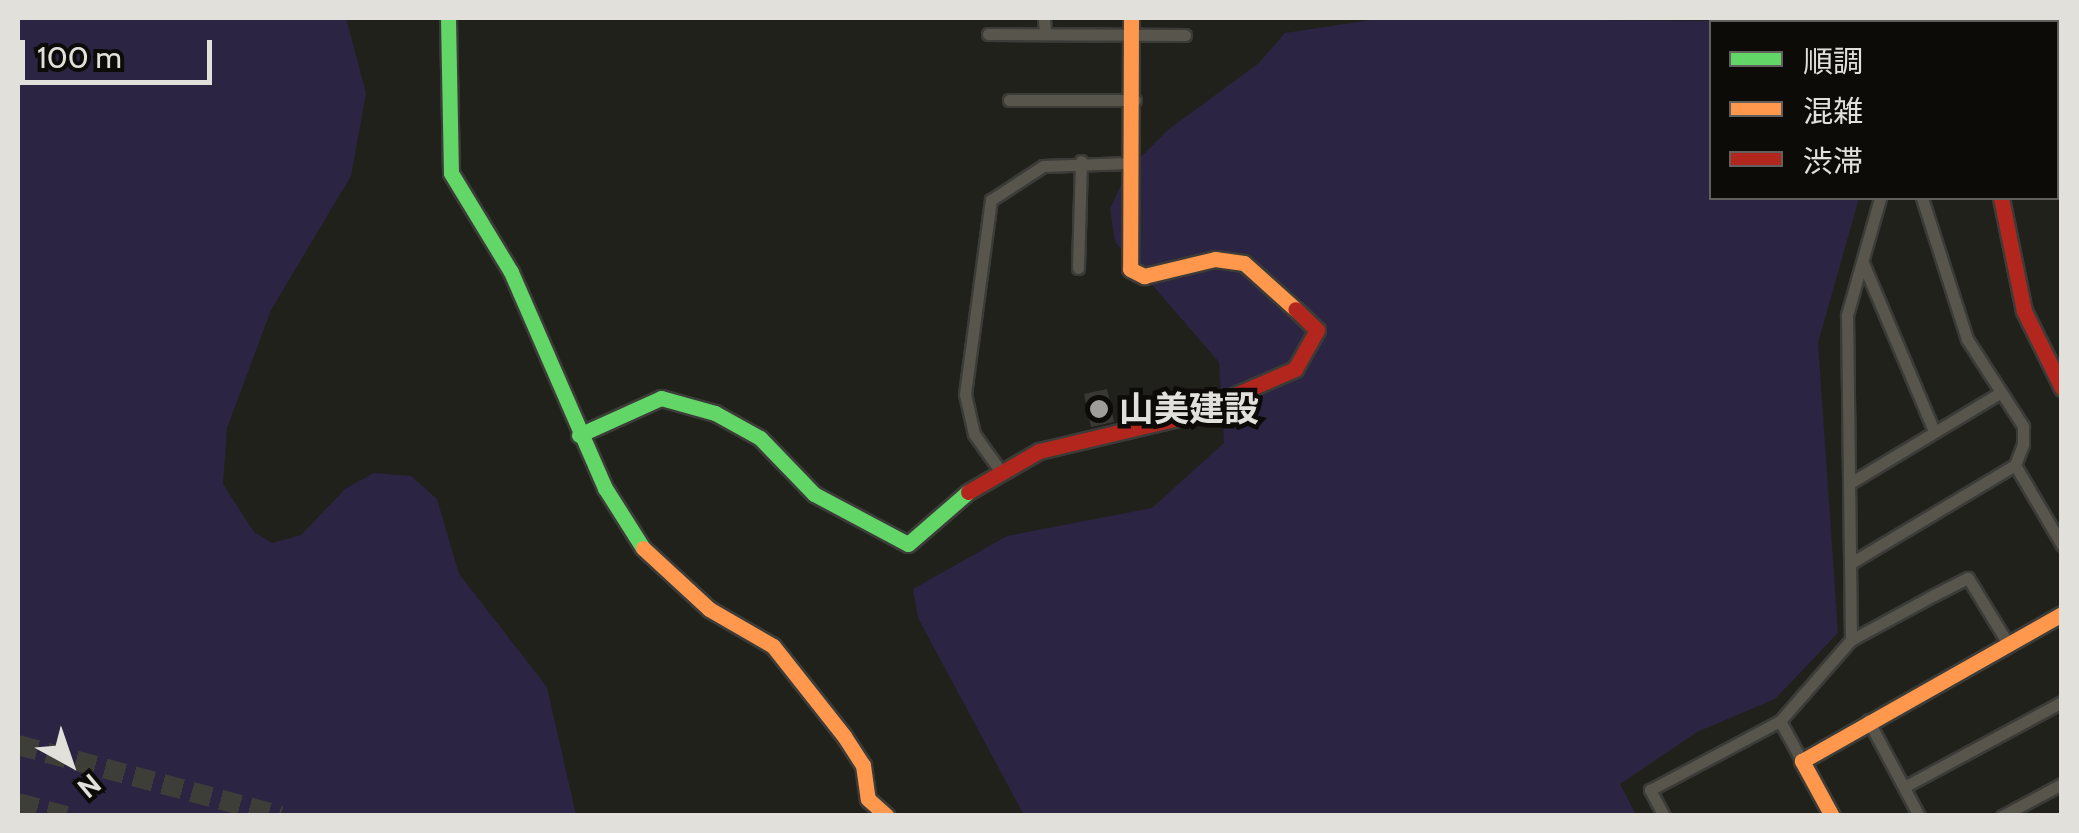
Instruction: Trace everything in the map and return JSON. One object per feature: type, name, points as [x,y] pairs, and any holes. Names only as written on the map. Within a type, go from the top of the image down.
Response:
[{"type":"street","points":[[448,18],[452,173],[511,272],[579,435],[645,552],[710,608],[773,646],[844,736],[862,765],[868,799],[887,816]]},
{"type":"street","points":[[1044,18],[1045,34]]},
{"type":"street","points":[[579,435],[661,398],[715,413],[760,438],[814,494],[908,544],[999,469],[1039,450],[1227,401],[1295,369],[1315,343],[1303,310],[1244,263],[1215,259],[1144,276],[1130,269],[1128,163],[1135,100],[1132,25]]},
{"type":"street","points":[[988,34],[1045,34],[1132,25],[1185,35]]},
{"type":"street","points":[[1009,100],[1135,100]]},
{"type":"street","points":[[999,469],[974,434],[965,394],[990,200],[1021,174],[1081,161],[1128,163]]},
{"type":"street","points":[[1078,268],[1081,161]]},
{"type":"street","points":[[1852,640],[1846,315],[1879,200]]},
{"type":"street","points":[[1923,200],[1967,339],[1998,394],[2024,426],[2015,465],[2062,546]]},
{"type":"street","points":[[2001,200],[2024,311],[2062,388]]},
{"type":"street","points":[[1862,262],[1934,431]]},
{"type":"street","points":[[1850,483],[1998,394]]},
{"type":"street","points":[[1850,563],[2015,465]]},
{"type":"street","points":[[1664,816],[1650,790],[1780,721],[1852,640],[1968,578],[2008,642]]},
{"type":"street","points":[[1802,761],[1868,720],[2062,614]]},
{"type":"street","points":[[1904,787],[2062,702]]},
{"type":"street","points":[[1868,720],[1918,816]]},
{"type":"street","points":[[1780,721],[1832,816]]},
{"type":"street","points":[[2002,816],[2062,784]]},
{"type":"shaded area","points":[[18,18],[346,18],[366,93],[351,176],[271,310],[227,428],[223,484],[254,532],[272,543],[301,535],[345,489],[374,473],[411,476],[437,499],[459,574],[547,687],[576,815],[18,815]]},
{"type":"shaded area","points":[[1384,18],[1709,21],[1709,200],[1858,200],[1818,343],[1838,633],[1775,699],[1697,732],[1620,784],[1636,815],[1024,815],[918,618],[913,589],[1007,536],[1152,508],[1224,443],[1219,362],[1115,242],[1110,209],[1128,170],[1169,129],[1259,63],[1285,33]]},
{"type":"building","name":"山美建設","points":[[1107,389],[1114,422],[1091,427],[1084,394]]},
{"type":"tunnel","points":[[18,745],[281,816]]},
{"type":"tunnel","points":[[18,803],[66,816]]},
{"type":"traffic: fast","points":[[448,18],[451,173],[511,272],[605,488],[643,548]]},
{"type":"traffic: fast","points":[[579,435],[661,398],[715,413],[760,438],[814,494],[908,544],[968,492]]},
{"type":"traffic: slow","points":[[1131,18],[1130,269],[1144,276],[1215,259],[1244,263],[1295,309]]},
{"type":"traffic: slow","points":[[643,548],[709,609],[773,646],[844,736],[863,765],[868,799],[887,816]]},
{"type":"traffic: slow","points":[[1832,816],[1802,761],[2062,614]]},
{"type":"traffic: jam","points":[[2001,200],[2024,311],[2062,388]]},
{"type":"traffic: jam","points":[[968,492],[1039,451],[1187,416],[1295,369],[1317,330],[1295,309]]},
{"type":"place","name":"山美建設","points":[[1099,409]]}]
